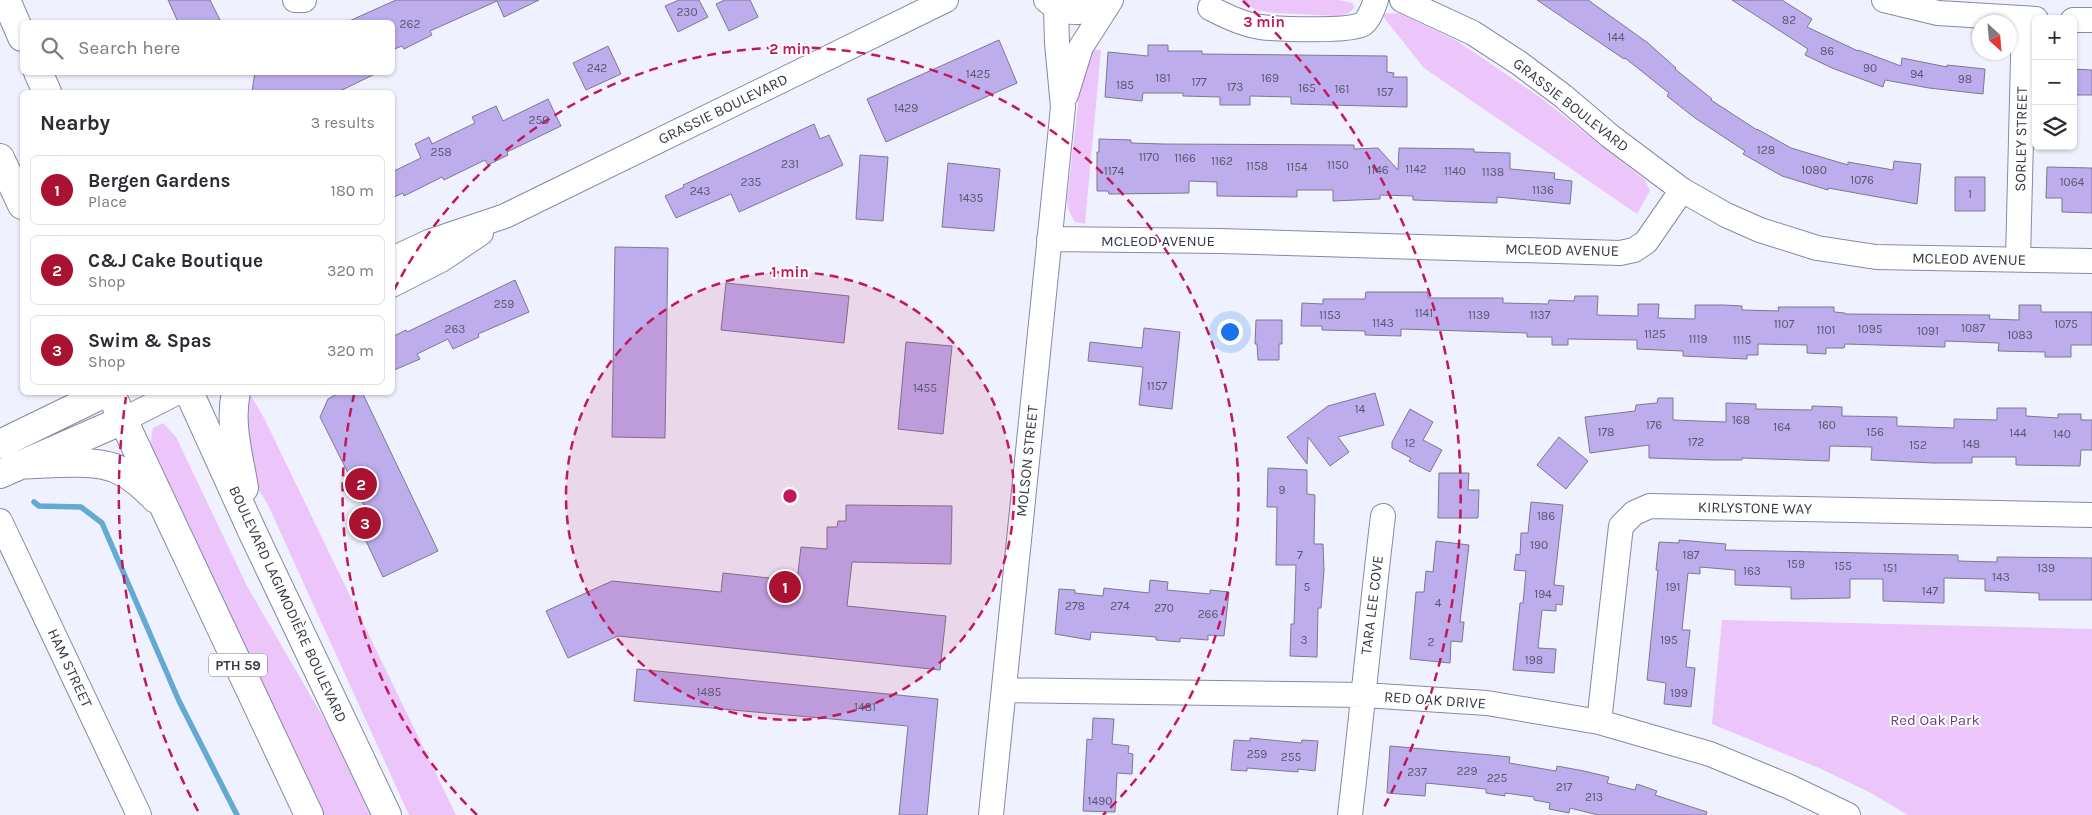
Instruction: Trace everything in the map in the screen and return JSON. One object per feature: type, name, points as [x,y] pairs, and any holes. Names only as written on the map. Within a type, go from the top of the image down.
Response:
[{"type":"main road","points":[[6,0],[20,32]]},
{"type":"main road","points":[[39,75],[46,90]]},
{"type":"main road","points":[[0,158],[20,201]]},
{"type":"main road","points":[[27,430],[54,395]]},
{"type":"main road","points":[[0,444],[103,395]]},
{"type":"main road","name":"PTH 59","points":[[110,395],[309,815]]},
{"type":"main road","name":"BOULEVARD LAGIMODIÈRE BOULEVARD","points":[[190,395],[252,531],[387,815]]},
{"type":"main road","points":[[236,395],[234,416],[236,447],[252,531]]},
{"type":"main road","points":[[9,470],[123,420]]},
{"type":"main road","points":[[9,470],[96,464],[118,469],[138,482],[157,500],[167,515]]},
{"type":"street","points":[[296,0],[304,0]]},
{"type":"street","points":[[1048,2],[1073,12],[1087,12],[1100,7],[1110,0]]},
{"type":"street","name":"MOLSON STREET","points":[[990,815],[1063,107],[1081,47],[1110,0]]},
{"type":"street","points":[[1210,8],[1235,20],[1261,27],[1347,29],[1363,24],[1371,13],[1376,0]]},
{"type":"street","name":"GRASSIE BOULEVARD","points":[[1402,0],[1473,33],[1519,63],[1563,96],[1610,136],[1682,190]]},
{"type":"street","points":[[1884,0],[1938,13],[2030,19]]},
{"type":"street","name":"GRASSIE BOULEVARD","points":[[395,258],[431,241],[505,216],[948,1]]},
{"type":"street","name":"MOLSON STREET","points":[[1048,2],[1057,43],[1063,107]]},
{"type":"street","name":"SORLEY STREET","points":[[2018,259],[2030,19]]},
{"type":"street","points":[[2077,20],[2092,20]]},
{"type":"street","name":"MCLEOD AVENUE","points":[[1049,239],[1146,242],[1221,241],[1620,253],[1634,250],[1646,242],[1682,190],[1743,223],[1817,248],[1876,257],[2092,261]]},
{"type":"street","name":"GRASSIE BOULEVARD","points":[[395,283],[441,260],[505,216]]},
{"type":"street","points":[[123,420],[172,395]]},
{"type":"street","name":"KIRLYSTONE WAY","points":[[1600,722],[1621,526],[1634,513],[1650,506],[2092,515]]},
{"type":"street","name":"TARA LEE COVE","points":[[1350,815],[1383,516]]},
{"type":"street","name":"HAM STREET","points":[[0,521],[139,815]]},
{"type":"street","name":"RED OAK DRIVE","points":[[1004,690],[1364,695],[1488,703],[1600,722],[1710,754],[1790,787],[1848,815]]},
{"type":"green space","points":[[1241,0],[1339,0],[1353,3],[1354,8],[1349,13],[1337,16],[1275,13],[1256,10]]},
{"type":"green space","points":[[1399,13],[1457,41],[1541,98],[1645,180],[1650,191],[1637,214],[1424,68],[1381,14]]},
{"type":"green space","points":[[1084,50],[1101,50],[1085,224],[1075,222],[1069,211],[1067,201]]},
{"type":"green space","points":[[243,396],[251,396],[264,418],[456,815],[409,815],[268,505],[252,479]]},
{"type":"green space","points":[[163,423],[176,437],[248,588],[338,743],[373,815],[321,815],[150,446],[153,428]]},
{"type":"green space","name":"Red Oak Park","points":[[1722,620],[2092,629],[2092,815],[1908,815],[1869,792],[1819,768],[1712,724]]},
{"type":"building","points":[[168,0],[210,0],[220,20],[177,20]]},
{"type":"building","points":[[396,0],[539,0],[504,17],[497,1],[430,31],[432,35],[404,49],[402,46],[395,49],[395,20],[351,20]]},
{"type":"building","points":[[679,0],[699,0],[708,17],[678,32],[665,6]]},
{"type":"building","points":[[725,0],[750,0],[758,17],[729,31],[716,4]]},
{"type":"building","points":[[1537,0],[1588,0],[1648,43],[1711,100],[1757,130],[1791,148],[1848,165],[1848,162],[1893,170],[1894,161],[1921,164],[1917,204],[1828,188],[1828,190],[1782,176],[1743,154],[1745,151],[1695,118],[1667,96],[1669,93],[1625,58]]},
{"type":"building","points":[[1732,0],[1782,0],[1812,19],[1807,27],[1858,51],[1901,66],[1902,58],[1947,67],[1947,65],[1985,69],[1983,94],[1929,88],[1885,80],[1883,87],[1832,68],[1805,55],[1808,49]]},
{"type":"building","points":[[999,40],[1017,83],[886,142],[867,99]]},
{"type":"building","points":[[1148,45],[1168,45],[1168,51],[1202,51],[1202,54],[1387,56],[1387,72],[1394,73],[1393,77],[1407,77],[1407,107],[1291,104],[1291,97],[1250,96],[1250,105],[1220,105],[1220,97],[1183,96],[1183,93],[1143,93],[1142,101],[1105,97],[1108,52],[1148,56]]},
{"type":"building","points":[[608,46],[621,74],[586,90],[573,63]]},
{"type":"building","points":[[2077,69],[2092,70],[2092,95],[2077,95]]},
{"type":"building","points":[[255,75],[373,75],[342,90],[252,90]]},
{"type":"building","points":[[548,99],[561,126],[507,152],[508,155],[488,165],[485,160],[444,180],[442,177],[404,196],[403,193],[395,197],[395,171],[421,158],[415,144],[429,137],[432,144],[475,123],[472,117],[496,106],[503,121]]},
{"type":"building","points":[[814,124],[820,139],[829,135],[843,165],[739,212],[731,194],[676,218],[665,196],[684,187],[683,185]]},
{"type":"building","points":[[1099,139],[1131,140],[1131,143],[1164,144],[1354,145],[1354,149],[1378,148],[1398,170],[1399,148],[1474,149],[1474,152],[1510,153],[1510,169],[1555,173],[1554,179],[1572,181],[1570,204],[1497,197],[1497,203],[1413,200],[1413,196],[1380,195],[1380,199],[1333,201],[1333,190],[1297,190],[1297,197],[1217,196],[1217,182],[1189,181],[1189,193],[1109,194],[1108,191],[1097,191]]},
{"type":"building","points":[[860,155],[888,157],[883,221],[856,219]]},
{"type":"building","points":[[948,163],[1000,169],[994,231],[942,227]]},
{"type":"building","points":[[2047,167],[2092,168],[2092,213],[2062,212],[2062,198],[2046,198]]},
{"type":"building","points":[[1955,177],[1985,177],[1985,211],[1955,211]]},
{"type":"building","points":[[615,247],[668,248],[665,438],[612,437]]},
{"type":"building","points":[[515,280],[529,312],[478,334],[479,337],[453,349],[448,339],[417,354],[420,359],[395,370],[395,336],[406,330],[407,332]]},
{"type":"building","points":[[726,283],[849,296],[844,343],[721,330]]},
{"type":"building","points":[[1366,292],[1428,292],[1428,298],[1503,298],[1503,303],[1548,304],[1549,300],[1574,301],[1575,296],[1598,296],[1597,315],[1638,316],[1638,304],[1659,304],[1658,318],[1695,319],[1695,305],[1724,305],[1742,306],[1742,310],[1779,311],[1778,307],[1834,307],[1834,312],[1845,314],[1990,315],[1989,319],[2019,320],[2019,305],[2041,305],[2041,312],[2092,312],[2092,345],[2071,345],[2071,357],[2045,357],[2045,352],[1998,351],[1999,343],[1945,341],[1945,347],[1845,344],[1844,348],[1826,348],[1826,354],[1807,353],[1807,345],[1758,344],[1758,355],[1747,355],[1747,359],[1683,356],[1683,351],[1637,349],[1637,340],[1568,339],[1568,345],[1552,345],[1552,337],[1527,337],[1527,333],[1401,329],[1401,336],[1365,335],[1365,331],[1322,330],[1322,326],[1301,326],[1302,303],[1323,304],[1323,299],[1365,299]]},
{"type":"building","points":[[1256,320],[1282,320],[1282,344],[1279,344],[1279,360],[1258,360],[1257,344],[1255,344]]},
{"type":"building","points":[[1144,328],[1180,332],[1172,409],[1139,405],[1143,367],[1088,361],[1090,342],[1142,348]]},
{"type":"building","points":[[906,342],[952,346],[943,434],[898,429]]},
{"type":"building","points":[[1375,393],[1384,425],[1338,437],[1349,452],[1330,466],[1308,437],[1307,464],[1287,437],[1328,406]]},
{"type":"building","points":[[335,395],[363,395],[438,551],[383,577],[360,528],[367,511],[320,417],[328,399]]},
{"type":"building","points":[[1658,398],[1673,398],[1673,420],[1726,422],[1726,403],[1756,404],[1756,409],[1812,410],[1812,406],[1842,407],[1842,416],[1897,417],[1897,426],[1954,428],[1954,419],[1997,420],[1997,408],[2026,408],[2026,416],[2058,418],[2058,414],[2081,414],[2081,420],[2092,420],[2092,450],[2081,450],[2080,466],[2016,465],[2016,457],[1972,457],[1972,463],[1871,460],[1872,447],[1830,446],[1829,461],[1742,458],[1742,460],[1714,460],[1649,458],[1649,445],[1590,453],[1585,417],[1635,411],[1636,405],[1657,403]]},
{"type":"building","points":[[1410,409],[1433,422],[1423,440],[1442,450],[1430,472],[1409,461],[1411,458],[1392,448],[1392,442]]},
{"type":"building","points":[[1559,437],[1588,461],[1566,489],[1537,465]]},
{"type":"building","points":[[1268,468],[1307,470],[1307,494],[1315,495],[1314,544],[1323,544],[1324,570],[1321,608],[1318,608],[1317,657],[1290,656],[1291,624],[1294,624],[1296,565],[1276,565],[1277,507],[1267,507]]},
{"type":"building","points":[[1439,473],[1469,473],[1468,490],[1479,490],[1478,518],[1438,518]]},
{"type":"building","points":[[1531,502],[1563,505],[1554,585],[1564,586],[1562,605],[1556,604],[1556,611],[1542,610],[1538,648],[1556,649],[1554,673],[1513,670],[1520,603],[1523,603],[1526,571],[1514,570],[1516,554],[1520,555],[1521,533],[1528,533]]},
{"type":"building","points":[[846,505],[952,506],[951,564],[852,562],[847,606],[946,616],[940,670],[618,636],[568,658],[546,611],[612,581],[721,592],[723,573],[797,581],[801,547],[827,549],[827,527],[837,527],[838,521],[846,521]]},
{"type":"building","points":[[1679,540],[1726,544],[1725,550],[1958,555],[1958,561],[1997,562],[1997,557],[2092,558],[2092,600],[2039,600],[2039,593],[1985,591],[1985,579],[1944,578],[1944,603],[1883,601],[1883,579],[1850,579],[1850,598],[1791,599],[1791,587],[1735,585],[1735,570],[1700,567],[1700,574],[1688,573],[1682,630],[1690,630],[1686,667],[1695,668],[1691,707],[1664,704],[1666,683],[1647,680],[1658,570],[1656,570],[1659,542],[1679,543]]},
{"type":"building","points":[[1436,541],[1469,545],[1460,622],[1464,622],[1462,642],[1451,641],[1450,663],[1410,659],[1416,592],[1424,592],[1426,571],[1433,572]]},
{"type":"building","points":[[1150,580],[1168,582],[1167,590],[1210,594],[1210,590],[1229,592],[1224,636],[1208,635],[1208,640],[1180,638],[1180,642],[1156,640],[1156,637],[1091,632],[1090,640],[1055,634],[1059,589],[1075,590],[1075,593],[1103,596],[1104,588],[1149,593]]},
{"type":"building","points":[[637,669],[938,699],[927,815],[899,815],[908,726],[634,701]]},
{"type":"building","points":[[1093,718],[1114,719],[1112,744],[1129,746],[1128,753],[1133,754],[1132,774],[1117,773],[1115,812],[1083,811],[1087,739],[1092,740]]},
{"type":"building","points":[[1250,738],[1301,743],[1302,740],[1318,741],[1315,771],[1298,769],[1298,772],[1247,768],[1247,771],[1231,770],[1234,740],[1250,741]]},
{"type":"building","points":[[1390,746],[1510,757],[1509,763],[1556,771],[1557,766],[1584,771],[1609,777],[1607,783],[1635,790],[1637,784],[1657,791],[1655,795],[1707,812],[1706,815],[1598,815],[1570,808],[1569,813],[1549,809],[1550,803],[1534,800],[1534,797],[1505,793],[1505,796],[1486,793],[1486,789],[1426,783],[1425,796],[1387,793]]},
{"type":"waterway","points":[[34,502],[39,506],[81,507],[102,523],[179,701],[237,815]]},
{"type":"place","name":"C&J Cake Boutique","points":[[361,484]]},
{"type":"place","name":"Swim & Spas","points":[[365,523]]},
{"type":"place","name":"Bergen Gardens","points":[[785,587]]}]
